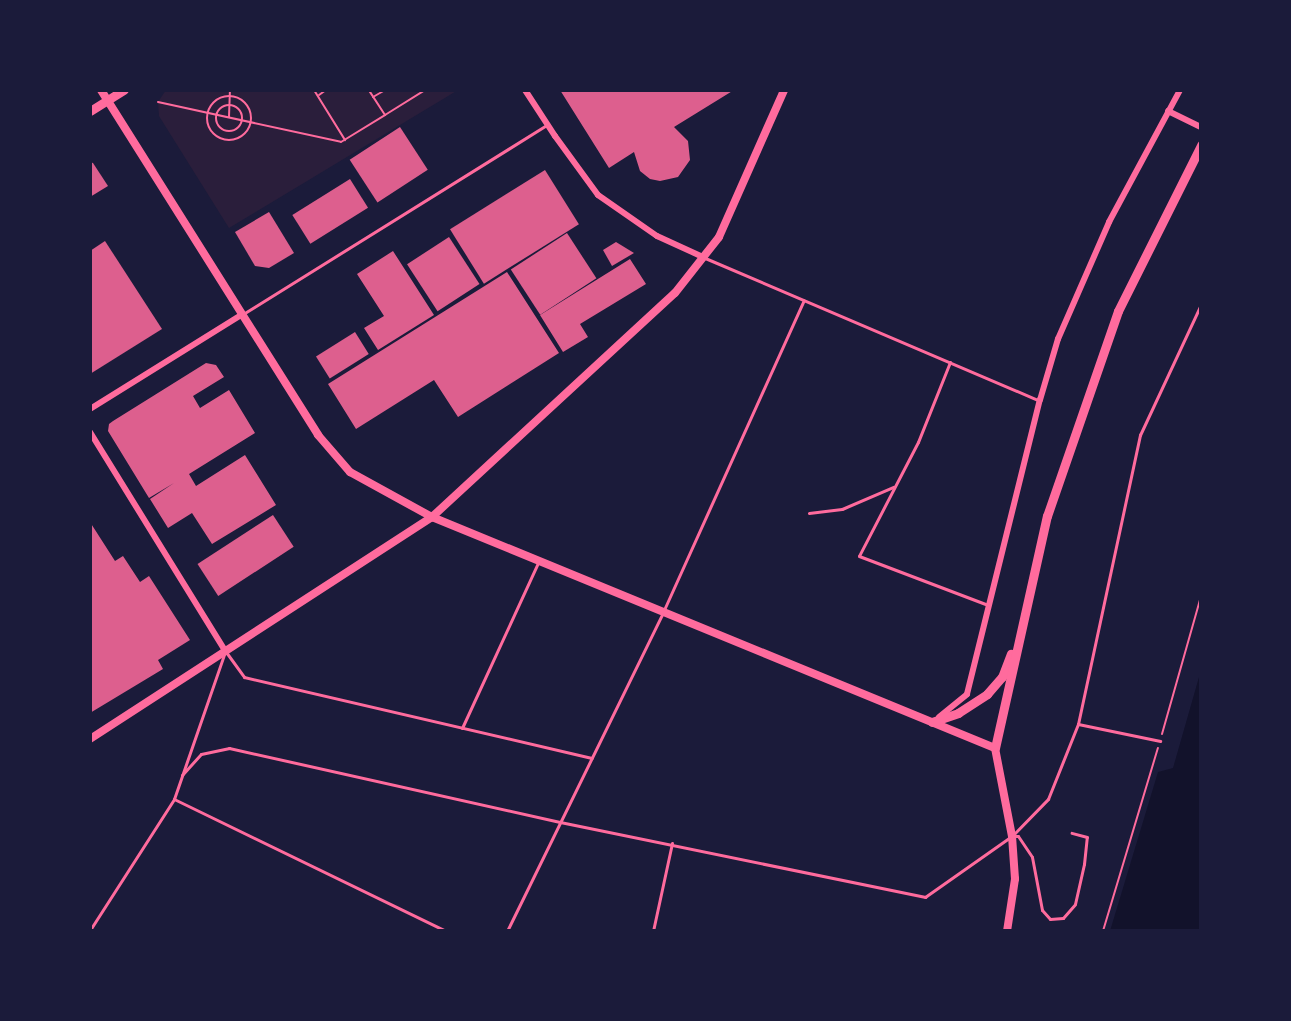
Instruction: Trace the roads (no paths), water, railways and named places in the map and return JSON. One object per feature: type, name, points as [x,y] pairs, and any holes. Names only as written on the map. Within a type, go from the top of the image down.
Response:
[{"type":"main road","points":[[90,111],[124,90]]},
{"type":"main road","points":[[995,748],[1047,516],[1118,311],[1201,145]]},
{"type":"main road","points":[[932,722],[958,712],[987,694],[1002,677],[1023,623]]},
{"type":"street","points":[[102,90],[318,435],[350,472],[432,518],[995,748],[1012,836],[1015,879],[1007,931]]},
{"type":"street","points":[[525,90],[547,125],[598,195],[657,236],[704,257]]},
{"type":"street","points":[[90,739],[432,518],[675,293],[719,237],[784,90]]},
{"type":"street","points":[[932,722],[967,694],[1040,400],[1058,339],[1109,222],[1180,90]]},
{"type":"street","points":[[1168,111],[1201,127]]},
{"type":"street","points":[[90,409],[241,315]]},
{"type":"street","points":[[90,432],[225,651]]},
{"type":"lane","points":[[241,315],[547,125]]},
{"type":"lane","points":[[704,257],[1040,400]]},
{"type":"lane","points":[[507,931],[663,612],[804,300]]},
{"type":"lane","points":[[182,775],[201,754],[229,748],[560,822],[672,843],[925,897],[1012,836],[1048,799],[1078,724],[1140,435],[1201,304]]},
{"type":"lane","points":[[950,362],[918,442],[859,556],[989,606]]},
{"type":"lane","points":[[809,513],[842,509],[895,486]]},
{"type":"lane","points":[[462,728],[539,561]]},
{"type":"lane","points":[[225,651],[244,677],[592,758]]},
{"type":"lane","points":[[90,930],[174,799],[225,651]]},
{"type":"lane","points":[[1078,724],[1160,741]]},
{"type":"lane","points":[[174,799],[446,931]]},
{"type":"lane","points":[[1012,836],[1018,836],[1032,857],[1042,910],[1050,919],[1063,918],[1075,904],[1087,837],[1072,833]]},
{"type":"lane","points":[[653,931],[672,843]]}]
